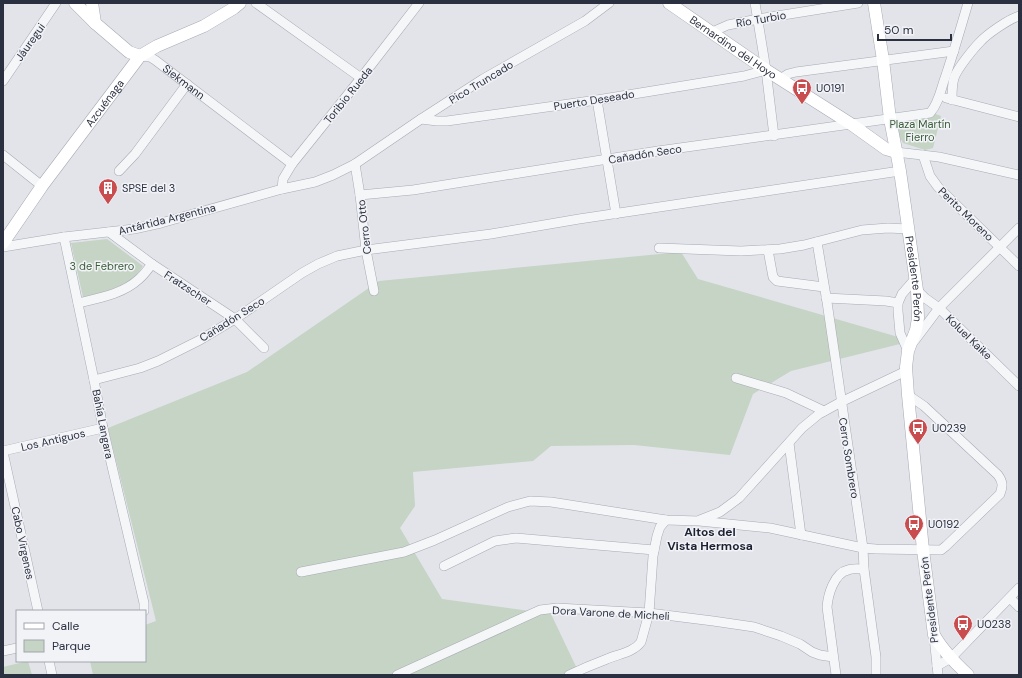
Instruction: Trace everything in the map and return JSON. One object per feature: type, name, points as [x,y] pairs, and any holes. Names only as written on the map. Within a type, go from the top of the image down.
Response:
[{"type":"street","name":"Jáuregui","points":[[3,80],[56,3]]},
{"type":"street","name":"Siekmann","points":[[75,3],[95,23],[129,52],[140,56],[150,57],[155,60],[292,164]]},
{"type":"street","points":[[92,3],[95,23]]},
{"type":"street","name":"Azcuénaga","points":[[3,243],[42,186],[140,56],[156,46],[204,26],[240,3]]},
{"type":"street","points":[[256,3],[361,78]]},
{"type":"street","name":"Toribio Rueda","points":[[282,190],[283,179],[292,164],[419,3]]},
{"type":"street","name":"Pico Truncado","points":[[355,164],[421,119],[483,80],[585,21],[610,3]]},
{"type":"street","name":"Bernardino del Hoyo","points":[[669,3],[766,70],[851,124],[886,149],[896,152],[939,157],[1019,175]]},
{"type":"street","points":[[755,3],[766,70],[774,136]]},
{"type":"street","name":"Río Turbio","points":[[712,32],[728,25],[758,19],[858,3]]},
{"type":"street","name":"Presidente Perón","points":[[874,3],[890,119],[900,171],[916,284],[918,318],[916,330],[908,351],[906,371],[923,550],[937,671]]},
{"type":"street","points":[[968,3],[954,52],[939,96],[1019,117]]},
{"type":"street","points":[[952,100],[952,84],[954,76],[980,42],[1005,22],[1019,16]]},
{"type":"street","points":[[780,79],[788,74],[796,72],[954,52]]},
{"type":"street","name":"Puerto Deseado","points":[[421,119],[447,121],[598,100],[744,76],[766,70]]},
{"type":"street","points":[[118,171],[135,154],[187,84]]},
{"type":"street","name":"Cañadón Seco","points":[[360,195],[413,190],[658,151],[930,113],[935,107],[939,96]]},
{"type":"street","points":[[598,100],[616,214]]},
{"type":"street","points":[[3,155],[42,186]]},
{"type":"street","name":"Perito Moreno","points":[[923,156],[930,176],[938,187],[1019,266]]},
{"type":"street","name":"Antártida Argentina","points":[[3,247],[154,225],[315,182],[355,164]]},
{"type":"street","name":"Cerro Otto","points":[[355,164],[366,250],[374,291]]},
{"type":"street","name":"Cañadón Seco","points":[[94,380],[140,368],[158,361],[200,340],[235,319],[302,273],[337,256],[366,250],[491,234],[900,171]]},
{"type":"street","points":[[659,248],[741,251],[780,250],[862,230],[888,228],[908,229]]},
{"type":"street","points":[[908,351],[939,308],[1019,228]]},
{"type":"street","name":"Fratzscher","points":[[109,232],[152,264],[235,319],[264,348]]},
{"type":"street","name":"Bahía Langara","points":[[64,237],[103,428],[144,603],[144,610]]},
{"type":"street","name":"Cerro Sombrero","points":[[817,242],[863,548],[864,569],[876,657],[876,675]]},
{"type":"street","points":[[768,250],[773,277],[777,281],[824,287]]},
{"type":"street","points":[[78,302],[104,296],[123,289],[140,278],[152,264]]},
{"type":"street","points":[[908,351],[900,333],[898,303],[902,294],[916,284]]},
{"type":"street","name":"Koluel Kaike","points":[[916,284],[925,298],[939,308],[1019,386]]},
{"type":"street","points":[[826,298],[898,303]]},
{"type":"street","points":[[699,521],[720,512],[739,498],[802,428],[824,411],[906,371]]},
{"type":"street","points":[[736,378],[786,393],[824,411]]},
{"type":"street","points":[[301,572],[404,552],[436,540],[508,507],[530,501],[550,502],[666,520],[699,521],[770,528],[863,548],[941,550],[1000,494],[1003,487],[1002,481],[998,475],[924,406],[908,395]]},
{"type":"street","name":"Los Antiguos","points":[[3,452],[103,428]]},
{"type":"street","points":[[789,443],[801,535]]},
{"type":"street","name":"Cabo Virgenes","points":[[3,452],[38,610]]},
{"type":"street","points":[[569,675],[632,649],[641,642],[649,613],[654,550],[660,527],[666,520]]},
{"type":"street","points":[[444,566],[495,541],[516,538],[654,550]]},
{"type":"street","points":[[836,675],[827,607],[828,597],[839,574],[847,570],[864,569]]},
{"type":"street","points":[[937,671],[1019,588]]},
{"type":"street","points":[[1010,598],[1019,607]]},
{"type":"street","name":"Dora Varone de Micheli","points":[[397,675],[540,610],[556,608],[649,613],[713,620],[754,627],[800,644],[812,652],[833,657]]},
{"type":"street","points":[[934,635],[938,643],[968,675]]},
{"type":"street","points":[[3,651],[16,648]]},
{"type":"street","points":[[49,662],[52,675]]},
{"type":"green space","name":"Plaza Martín Fierro","points":[[930,112],[941,116],[933,148],[925,150],[903,143],[890,119]]},
{"type":"green space","name":"3 de Febrero","points":[[107,239],[143,266],[134,277],[127,282],[115,288],[83,297],[71,243]]},
{"type":"green space","points":[[681,252],[698,279],[912,341],[791,371],[753,394],[730,455],[634,445],[551,446],[533,461],[413,472],[415,506],[400,528],[442,599],[551,614],[580,675],[93,675],[90,662],[146,662],[146,625],[156,621],[108,428],[247,372],[379,281]]},
{"type":"green space","points":[[28,662],[32,675],[3,675],[3,667]]},
{"type":"place","name":"U0191","points":[[802,105]]},
{"type":"place","name":"SPSE del 3","points":[[108,205]]},
{"type":"place","name":"U0239","points":[[918,445]]},
{"type":"place","name":"U0192","points":[[914,541]]},
{"type":"place","name":"U0238","points":[[963,641]]},
{"type":"district","name":"Altos del Vista Hermosa","points":[[710,539]]}]
